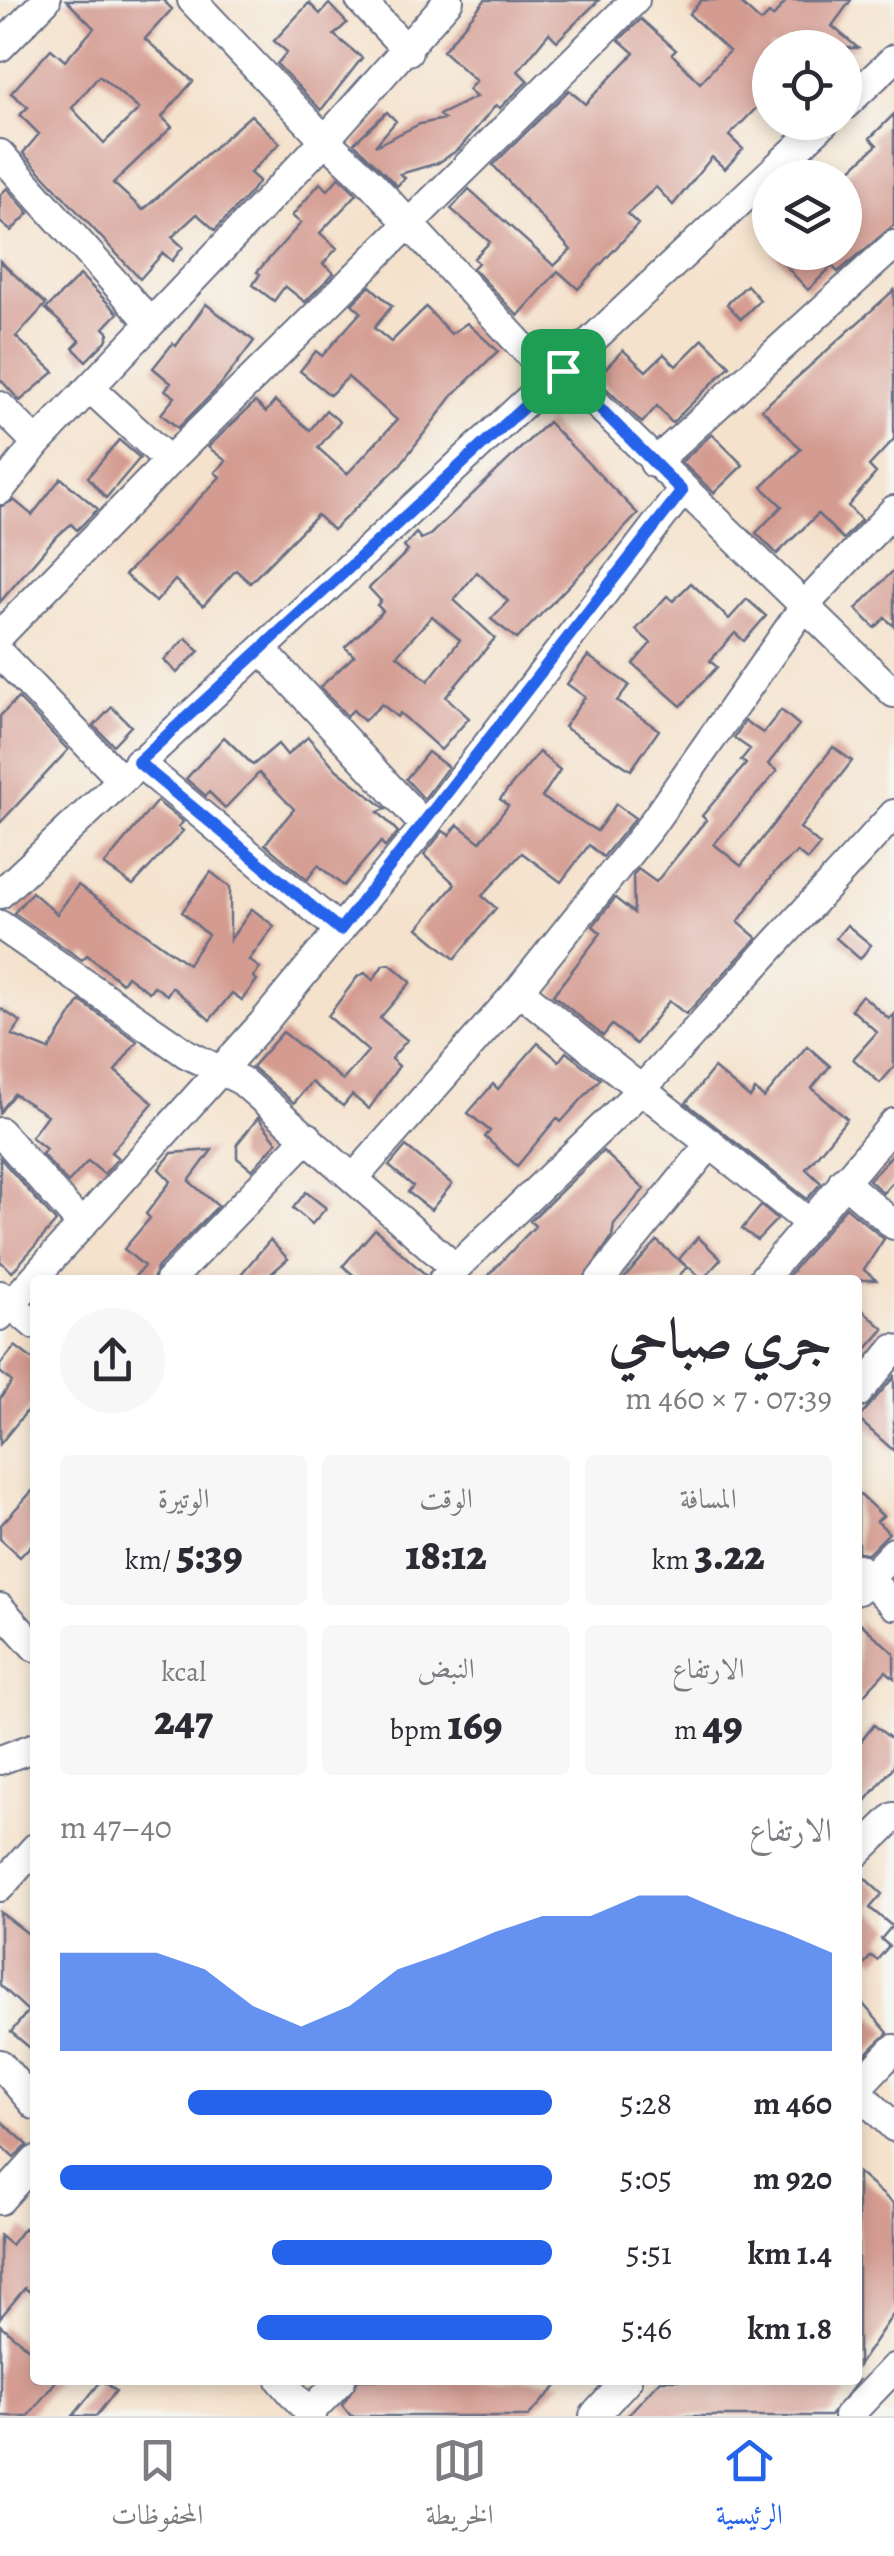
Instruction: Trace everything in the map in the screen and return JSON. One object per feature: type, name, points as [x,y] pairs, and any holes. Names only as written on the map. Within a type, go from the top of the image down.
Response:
[{"type":"street","points":[[0,47],[46,0]]},
{"type":"street","points":[[192,0],[410,224],[530,355],[563,371],[682,491],[806,604],[894,693]]},
{"type":"street","points":[[360,0],[408,51]]},
{"type":"street","points":[[0,490],[37,443],[408,51],[449,0]]},
{"type":"street","points":[[0,635],[169,461],[635,0]]},
{"type":"street","points":[[862,88],[894,59]]},
{"type":"street","points":[[0,894],[806,140]]},
{"type":"street","points":[[0,154],[150,322]]},
{"type":"street","points":[[654,463],[894,246]]},
{"type":"street","points":[[90,388],[169,461]]},
{"type":"street","points":[[0,406],[37,443]]},
{"type":"street","points":[[33,1275],[222,1072],[340,930],[425,826],[682,491]]},
{"type":"street","points":[[355,1177],[519,990],[650,828],[781,646],[806,604],[894,510]]},
{"type":"street","points":[[263,651],[425,826]]},
{"type":"street","points":[[0,654],[129,770],[340,930]]},
{"type":"street","points":[[0,925],[242,1082],[355,1177],[448,1273],[639,1092],[894,814]]},
{"type":"street","points":[[519,990],[639,1092],[711,1142],[808,1222]]},
{"type":"street","points":[[766,1275],[894,1123]]},
{"type":"street","points":[[0,1132],[82,1225]]},
{"type":"street","points":[[175,1275],[308,1137]]},
{"type":"street","points":[[604,1275],[711,1142]]},
{"type":"street","points":[[844,1182],[894,1225]]},
{"type":"street","points":[[30,1278],[3,1305],[30,1321]]},
{"type":"street","points":[[862,1388],[894,1348]]},
{"type":"street","points":[[862,1578],[894,1552]]},
{"type":"street","points":[[862,1580],[894,1605]]},
{"type":"street","points":[[0,1608],[30,1641]]},
{"type":"street","points":[[0,1760],[30,1749]]},
{"type":"street","points":[[862,1848],[894,1818]]},
{"type":"street","points":[[0,1887],[30,1854]]},
{"type":"street","points":[[862,2100],[894,2049]]},
{"type":"street","points":[[0,2064],[30,2099]]},
{"type":"street","points":[[862,2103],[894,2126]]},
{"type":"street","points":[[0,2200],[30,2166]]},
{"type":"street","points":[[848,2416],[894,2368]]},
{"type":"street","points":[[285,2385],[311,2414],[337,2385]]},
{"type":"street","points":[[594,2416],[622,2385]]},
{"type":"building","points":[[66,0],[163,0],[172,9],[145,39],[193,81],[162,117],[172,127],[113,183],[143,210],[251,115],[280,143],[250,173],[259,181],[215,230],[197,214],[172,237],[183,247],[172,261],[163,253],[140,279],[23,153],[39,134],[20,115],[28,107],[11,93],[51,49],[65,61],[94,28]],"holes":[[[99,76],[139,109],[104,143],[72,108]]]},
{"type":"building","points":[[485,0],[599,0],[557,41],[549,33],[518,71],[528,81],[500,108],[496,105],[459,149],[438,163],[400,174],[405,178],[397,186],[354,143],[387,112],[396,121],[375,146],[420,124],[444,119],[439,115],[476,97],[468,90],[476,81],[443,51]]},
{"type":"building","points":[[702,0],[737,0],[761,22],[769,14],[773,17],[787,0],[851,0],[832,26],[837,30],[752,30],[752,112],[729,136],[743,149],[725,169],[712,157],[673,205],[656,187],[627,214],[638,224],[578,289],[558,271],[518,316],[473,268],[478,263],[474,258],[490,242],[451,209],[469,189],[554,266],[571,250],[493,165],[569,90],[585,104],[634,53],[619,40],[641,19],[676,50],[672,54],[700,83],[729,51],[689,14]]},
{"type":"building","points":[[309,3],[320,14],[329,4],[347,23],[334,35],[362,58],[321,110],[277,64],[287,52],[274,41]]},
{"type":"building","points":[[894,114],[894,225],[862,252],[861,160],[877,145],[870,138]]},
{"type":"building","points":[[339,177],[357,194],[320,233],[337,248],[323,264],[334,273],[305,302],[285,286],[274,301],[253,285],[260,274],[257,272],[301,223],[292,216],[320,183],[328,190]]},
{"type":"building","points":[[7,188],[29,213],[11,231],[0,222],[0,195]]},
{"type":"building","points":[[0,261],[46,304],[16,337],[54,372],[20,401],[0,379]]},
{"type":"building","points":[[790,270],[828,270],[808,290]]},
{"type":"building","points":[[80,275],[118,313],[104,328],[109,333],[106,341],[86,361],[73,348],[80,341],[46,309]]},
{"type":"building","points":[[747,285],[760,300],[741,319],[727,304]]},
{"type":"building","points":[[370,286],[392,306],[374,328],[391,342],[426,307],[451,334],[467,323],[498,351],[454,394],[400,465],[333,530],[317,515],[250,583],[236,570],[203,606],[175,580],[156,602],[125,575],[220,477],[215,472],[226,461],[208,447],[255,402],[266,412],[275,401],[310,430],[326,410],[340,422],[318,448],[347,474],[397,420],[348,377],[330,395],[300,371],[316,351],[322,356],[361,312],[352,304]]},
{"type":"building","points":[[894,290],[894,439],[869,466],[876,473],[848,506],[861,520],[843,539],[818,514],[777,554],[756,533],[782,506],[762,487],[801,449],[762,409]]},
{"type":"building","points":[[206,304],[254,341],[219,387],[178,428],[161,414],[175,397],[165,390],[171,383],[153,368],[173,343],[176,346]]},
{"type":"building","points":[[703,339],[730,366],[672,423],[657,406],[642,423],[589,372],[597,363],[604,370],[623,350],[646,371],[664,354],[676,366]]},
{"type":"building","points":[[548,422],[638,514],[517,639],[491,619],[508,601],[477,572],[454,600],[495,638],[446,697],[469,718],[441,750],[400,713],[397,717],[382,704],[364,721],[353,710],[347,716],[320,687],[354,656],[345,647],[383,611],[377,605],[381,601],[369,588],[408,551],[404,547],[416,533],[421,539],[430,535]],"holes":[[[432,616],[460,640],[428,681],[397,655]]]},
{"type":"building","points":[[712,434],[743,465],[714,493],[681,462]]},
{"type":"building","points":[[119,440],[140,458],[106,498],[88,477]]},
{"type":"building","points":[[61,478],[98,509],[77,530],[71,524],[54,539],[0,602],[0,507],[14,500],[32,515]]},
{"type":"building","points":[[894,570],[894,626],[885,618],[875,628],[856,609]]},
{"type":"building","points":[[691,583],[729,619],[747,599],[766,616],[744,641],[735,633],[710,661],[717,667],[681,706],[633,664],[651,643],[636,630],[667,596],[673,601]]},
{"type":"building","points":[[186,638],[199,651],[177,673],[164,660]]},
{"type":"building","points":[[588,656],[629,685],[617,701],[659,730],[631,770],[564,727],[585,697],[567,684]]},
{"type":"building","points":[[18,698],[68,750],[0,823],[0,716]]},
{"type":"building","points":[[112,707],[131,726],[113,745],[94,726]]},
{"type":"building","points":[[781,710],[799,725],[768,764],[777,771],[714,844],[741,866],[833,747],[852,761],[800,828],[820,845],[807,860],[797,852],[775,872],[738,922],[757,938],[686,1014],[669,1001],[636,1044],[612,1025],[603,1036],[553,995],[601,933],[593,926],[615,898],[634,913],[633,876],[638,869],[656,882],[706,820],[702,816],[746,764],[741,760],[750,749],[734,738],[745,721],[763,733]]},
{"type":"building","points":[[224,737],[253,765],[278,744],[287,755],[308,737],[337,770],[386,809],[378,812],[398,832],[385,847],[381,842],[343,886],[318,865],[307,880],[265,844],[294,809],[259,773],[225,808],[209,792],[206,796],[186,779]]},
{"type":"building","points":[[428,752],[448,767],[424,799],[406,779]]},
{"type":"building","points":[[539,752],[560,770],[542,797],[597,831],[616,804],[635,818],[603,857],[589,845],[561,882],[522,853],[482,896],[496,908],[455,959],[418,928],[455,884],[424,855],[443,831],[449,835],[458,825],[480,842],[508,806],[500,799]]},
{"type":"building","points":[[157,801],[183,822],[178,827],[183,831],[133,885],[104,865]]},
{"type":"building","points":[[211,872],[230,887],[230,940],[252,909],[274,926],[249,960],[260,968],[253,977],[257,980],[242,1000],[232,993],[210,1020],[172,987],[167,995],[154,986],[149,992],[127,976],[122,983],[87,955],[82,960],[14,913],[32,892],[57,914],[78,885],[188,964],[208,935],[182,912]]},
{"type":"building","points":[[847,925],[871,945],[860,959],[836,938]]},
{"type":"building","points":[[390,964],[411,982],[380,1018],[407,1040],[391,1059],[399,1066],[369,1109],[352,1095],[343,1106],[311,1082],[294,1103],[252,1067],[283,1032],[343,1080],[368,1051],[328,1016],[358,976],[365,973],[373,980],[383,965]]},
{"type":"building","points":[[862,995],[889,1019],[894,1014],[894,1067],[880,1083],[853,1059],[877,1032],[851,1009]]},
{"type":"building","points":[[80,1001],[137,1041],[115,1071],[153,1103],[111,1152],[118,1158],[104,1174],[88,1161],[68,1183],[42,1154],[46,1149],[31,1137],[47,1115],[14,1094],[0,1112],[0,1008],[21,1022],[12,1035],[49,1050]]},
{"type":"building","points":[[538,1043],[559,1061],[566,1052],[600,1079],[561,1122],[557,1118],[517,1166],[485,1137],[490,1131],[468,1113],[493,1084],[498,1089]]},
{"type":"building","points":[[807,1046],[830,1066],[812,1088],[847,1119],[806,1169],[821,1183],[807,1199],[686,1103],[714,1068],[750,1098],[755,1090],[764,1098]]},
{"type":"building","points":[[258,1118],[277,1142],[252,1170],[237,1158],[237,1144]]},
{"type":"building","points":[[406,1146],[452,1184],[431,1210],[408,1192],[413,1186],[389,1166]]},
{"type":"building","points":[[212,1150],[189,1181],[218,1206],[157,1268],[155,1275],[136,1275],[144,1266],[124,1249],[150,1218],[146,1214],[171,1181],[159,1169],[172,1153]]},
{"type":"building","points":[[603,1151],[644,1189],[614,1224],[612,1237],[586,1275],[489,1275],[535,1226],[530,1221]]},
{"type":"building","points":[[894,1153],[894,1181],[883,1193],[869,1180]]},
{"type":"building","points":[[0,1158],[56,1222],[12,1272],[0,1261]]},
{"type":"building","points":[[306,1192],[326,1208],[312,1224],[293,1208]]},
{"type":"building","points":[[761,1206],[777,1219],[757,1240],[742,1229]]},
{"type":"building","points":[[846,1207],[884,1239],[864,1270],[876,1280],[862,1280],[862,1275],[789,1275]]},
{"type":"building","points":[[375,1229],[426,1275],[353,1275],[343,1266]]},
{"type":"building","points":[[698,1237],[721,1259],[707,1275],[698,1275],[679,1259]]},
{"type":"building","points":[[270,1240],[288,1259],[270,1275],[240,1275]]},
{"type":"building","points":[[657,1241],[687,1267],[680,1275],[627,1275]]},
{"type":"building","points":[[862,1310],[884,1329],[862,1354]]},
{"type":"building","points":[[15,1346],[30,1357],[30,1407],[0,1444],[0,1399],[12,1382],[0,1372],[0,1365]]},
{"type":"building","points":[[894,1377],[894,1451],[862,1423],[862,1414]]},
{"type":"building","points":[[30,1493],[30,1546],[20,1557],[0,1539],[0,1526]]},
{"type":"building","points":[[862,1497],[883,1516],[877,1521],[889,1533],[868,1554],[862,1552]]},
{"type":"building","points":[[862,1625],[894,1653],[894,1678],[886,1671],[862,1697]]},
{"type":"building","points":[[874,1725],[894,1741],[894,1766],[862,1806],[862,1740]]},
{"type":"building","points":[[862,1876],[882,1894],[870,1908],[892,1926],[881,1939],[889,1946],[877,1960],[871,1956],[862,1966]]},
{"type":"building","points":[[0,1912],[30,1935],[30,2048],[11,2032],[28,2011],[0,1985]]},
{"type":"building","points":[[862,2003],[888,2033],[862,2058]]},
{"type":"building","points":[[0,2120],[28,2145],[14,2158],[0,2145]]},
{"type":"building","points":[[862,2176],[894,2204],[894,2313],[862,2360]]},
{"type":"building","points":[[24,2228],[30,2233],[30,2292],[25,2288],[0,2318],[0,2236],[11,2245]]},
{"type":"building","points":[[0,2325],[30,2350],[30,2385],[53,2385],[28,2416],[0,2416]]},
{"type":"building","points":[[98,2385],[108,2385],[116,2391],[96,2416],[73,2416]]},
{"type":"building","points":[[355,2385],[558,2385],[528,2416],[351,2416],[342,2405]]},
{"type":"building","points":[[655,2385],[854,2385],[830,2416],[627,2416]]},
{"type":"route","points":[[563,371],[682,491],[425,826],[340,930],[138,762],[398,527],[563,371]]}]
